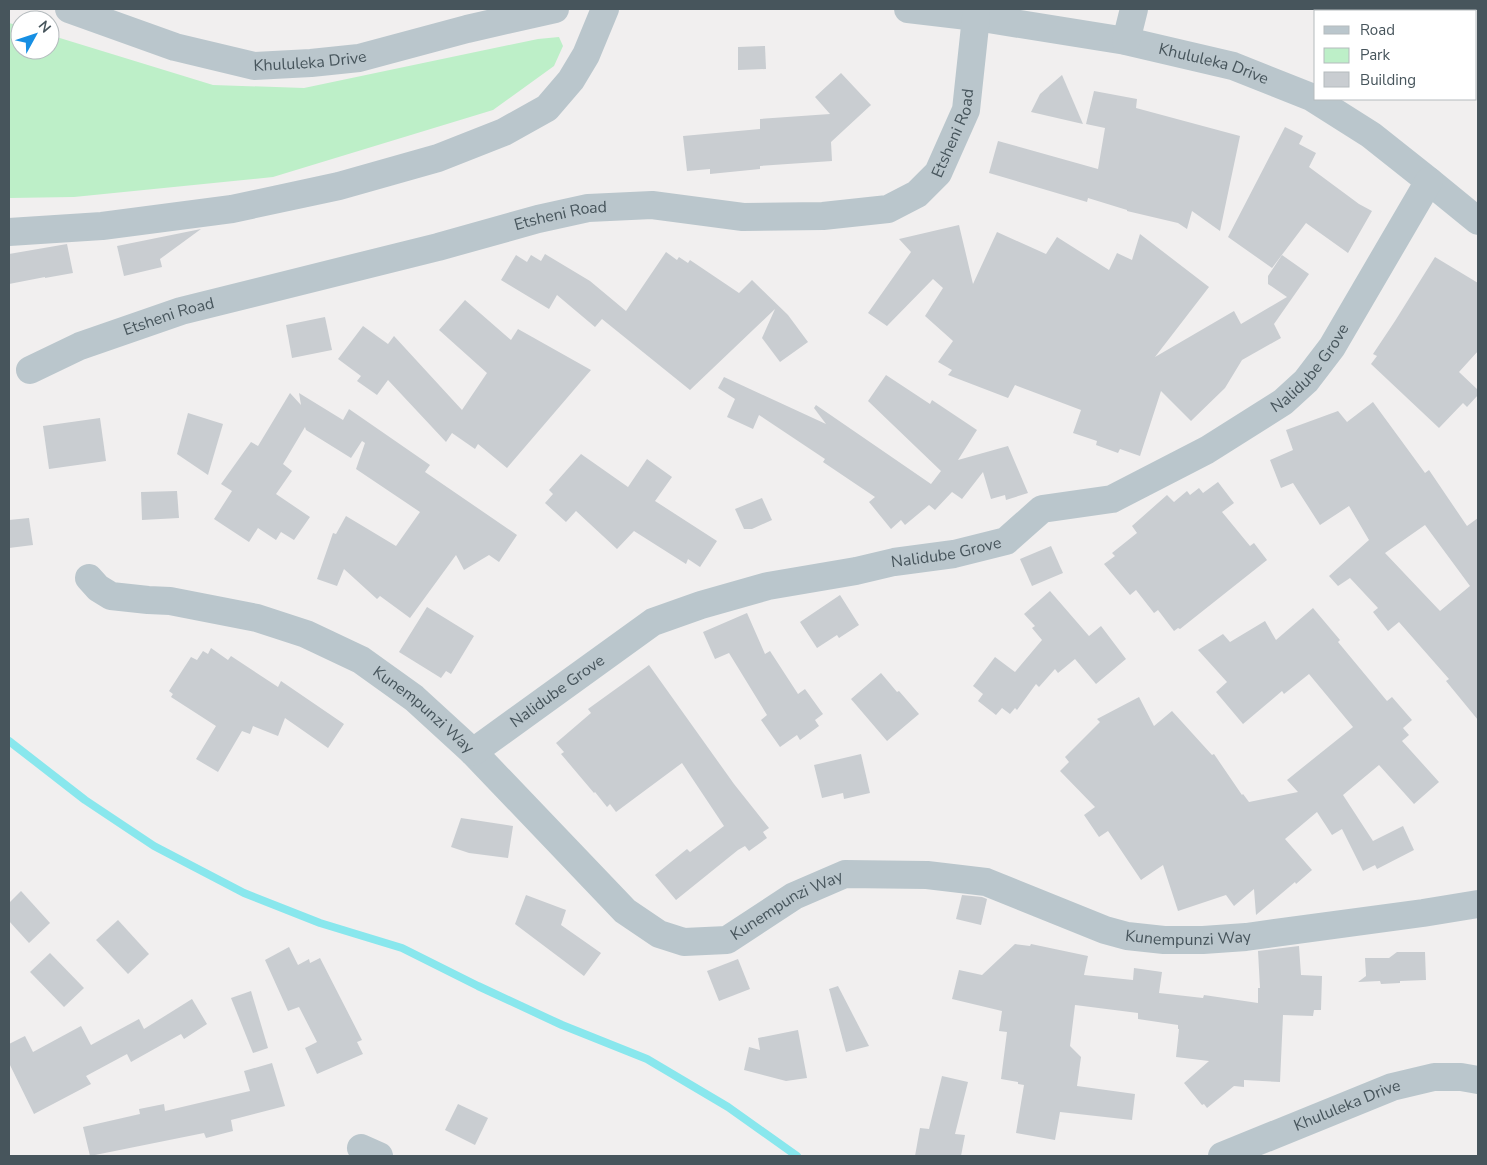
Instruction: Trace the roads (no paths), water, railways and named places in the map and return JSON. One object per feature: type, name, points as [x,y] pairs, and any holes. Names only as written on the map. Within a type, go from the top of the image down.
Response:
[{"type":"street","name":"Khululeka Drive","points":[[69,9],[175,47],[254,66],[358,58],[467,29],[555,9]]},
{"type":"street","points":[[9,232],[102,226],[232,209],[340,186],[438,158],[504,132],[547,108],[571,80],[586,55],[605,9]]},
{"type":"street","name":"Khululeka Drive","points":[[908,9],[976,17],[1126,41],[1233,66],[1314,99]]},
{"type":"street","points":[[1126,41],[1134,9]]},
{"type":"street","name":"Etsheni Road","points":[[30,370],[80,346],[180,311],[438,247],[538,219],[588,208],[652,205],[743,218],[823,216],[888,208],[917,194],[938,172],[966,110],[976,17]]},
{"type":"street","name":"Khululeka Drive","points":[[1316,100],[1371,135],[1429,180],[1478,222]]},
{"type":"street","name":"Nalidube Grove","points":[[473,752],[653,622],[701,604],[768,586],[856,571],[894,562],[954,554],[1006,541],[1042,509],[1112,498],[1207,450],[1283,402],[1306,381],[1332,347],[1429,180]]},
{"type":"street","name":"Kunempunzi Way","points":[[89,578],[98,588],[111,596],[180,602],[257,618],[306,634],[361,660],[414,698],[473,752],[626,910],[659,934],[684,942],[727,940],[794,896],[845,874],[927,875],[986,882],[1105,930],[1126,936],[1164,940],[1246,937],[1478,904]]},
{"type":"street","name":"Khululeka Drive","points":[[1222,1156],[1392,1087],[1434,1077],[1461,1077],[1478,1080]]},
{"type":"waterway","points":[[9,741],[85,800],[154,846],[244,893],[320,923],[402,948],[562,1025],[647,1059],[728,1107],[797,1156]]}]
